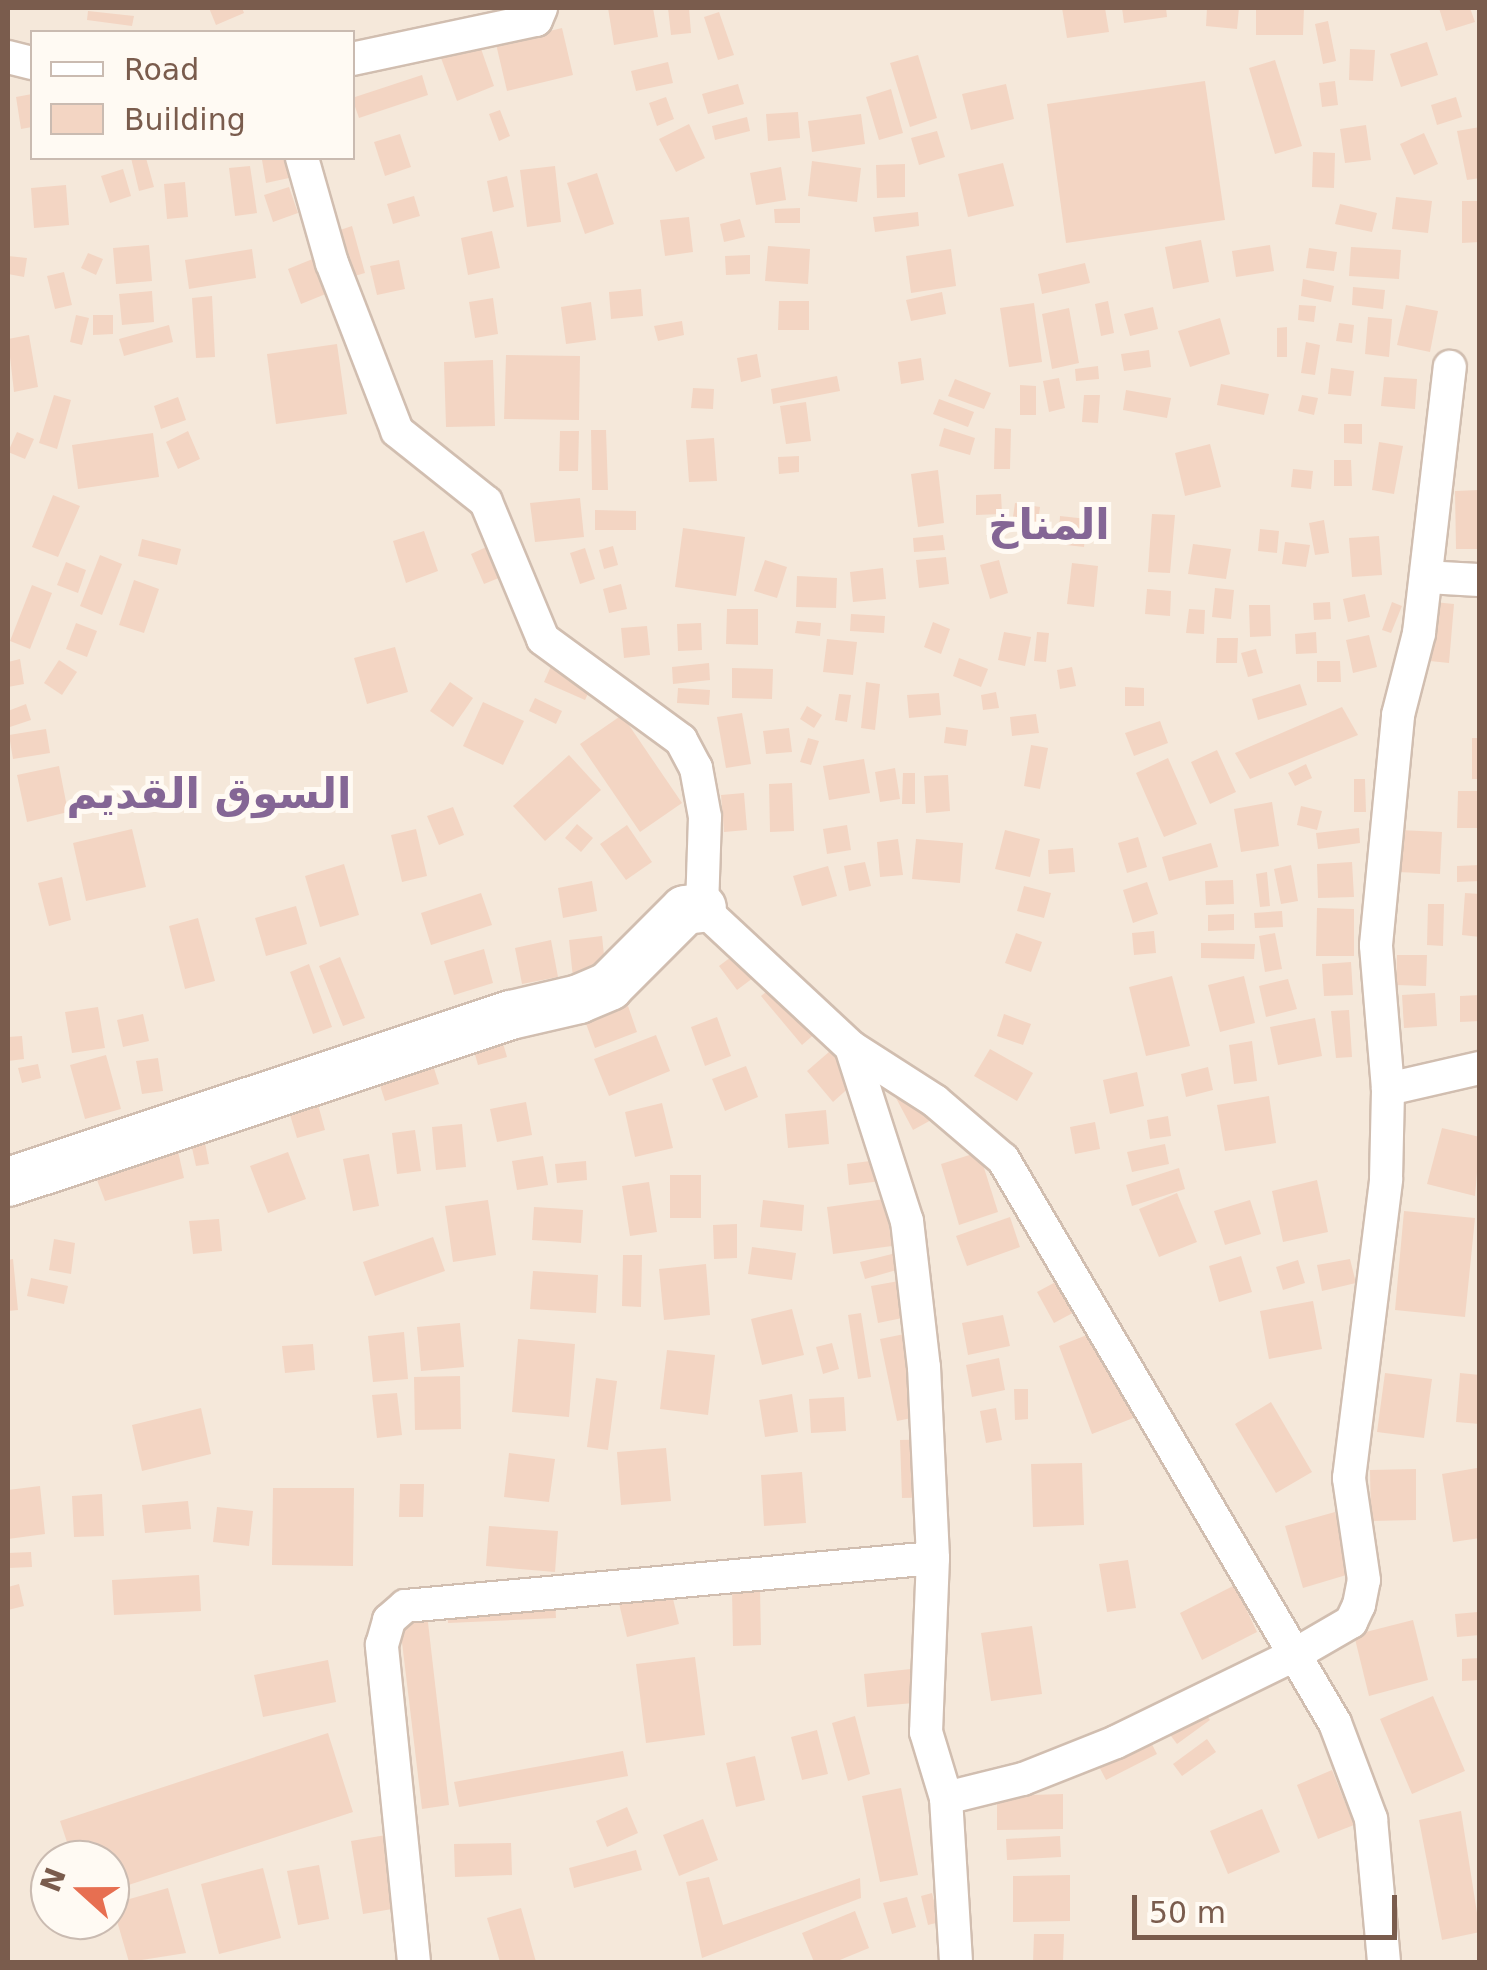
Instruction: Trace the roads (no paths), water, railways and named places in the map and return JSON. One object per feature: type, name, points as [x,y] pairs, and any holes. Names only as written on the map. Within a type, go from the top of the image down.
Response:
[{"type":"street","points":[[355,58],[536,20],[541,8]]},
{"type":"street","points":[[303,160],[332,263],[397,431],[486,502],[543,639],[681,740],[696,768],[705,817],[702,908],[851,1047],[934,1102],[1002,1159],[1335,1723],[1371,1819],[1384,1962]]},
{"type":"street","points":[[946,1798],[1023,1779],[1116,1742],[1294,1655],[1351,1622],[1364,1580],[1349,1478],[1386,1179],[1388,1089],[1378,927],[1398,715],[1426,576],[1450,367]]},
{"type":"street","points":[[1426,576],[1480,580]]},
{"type":"street","points":[[8,1182],[511,1015],[579,999],[609,986],[685,910],[702,908]]},
{"type":"street","points":[[851,1047],[907,1222],[924,1367],[933,1558],[926,1732],[946,1798],[956,1962]]},
{"type":"street","points":[[1388,1089],[1480,1068]]},
{"type":"street","points":[[414,1962],[382,1645],[389,1620],[405,1606],[933,1558]]},
{"type":"district","name":"المناخ","points":[[1049,525]]},
{"type":"district","name":"السوق القديم","points":[[209,794]]}]
